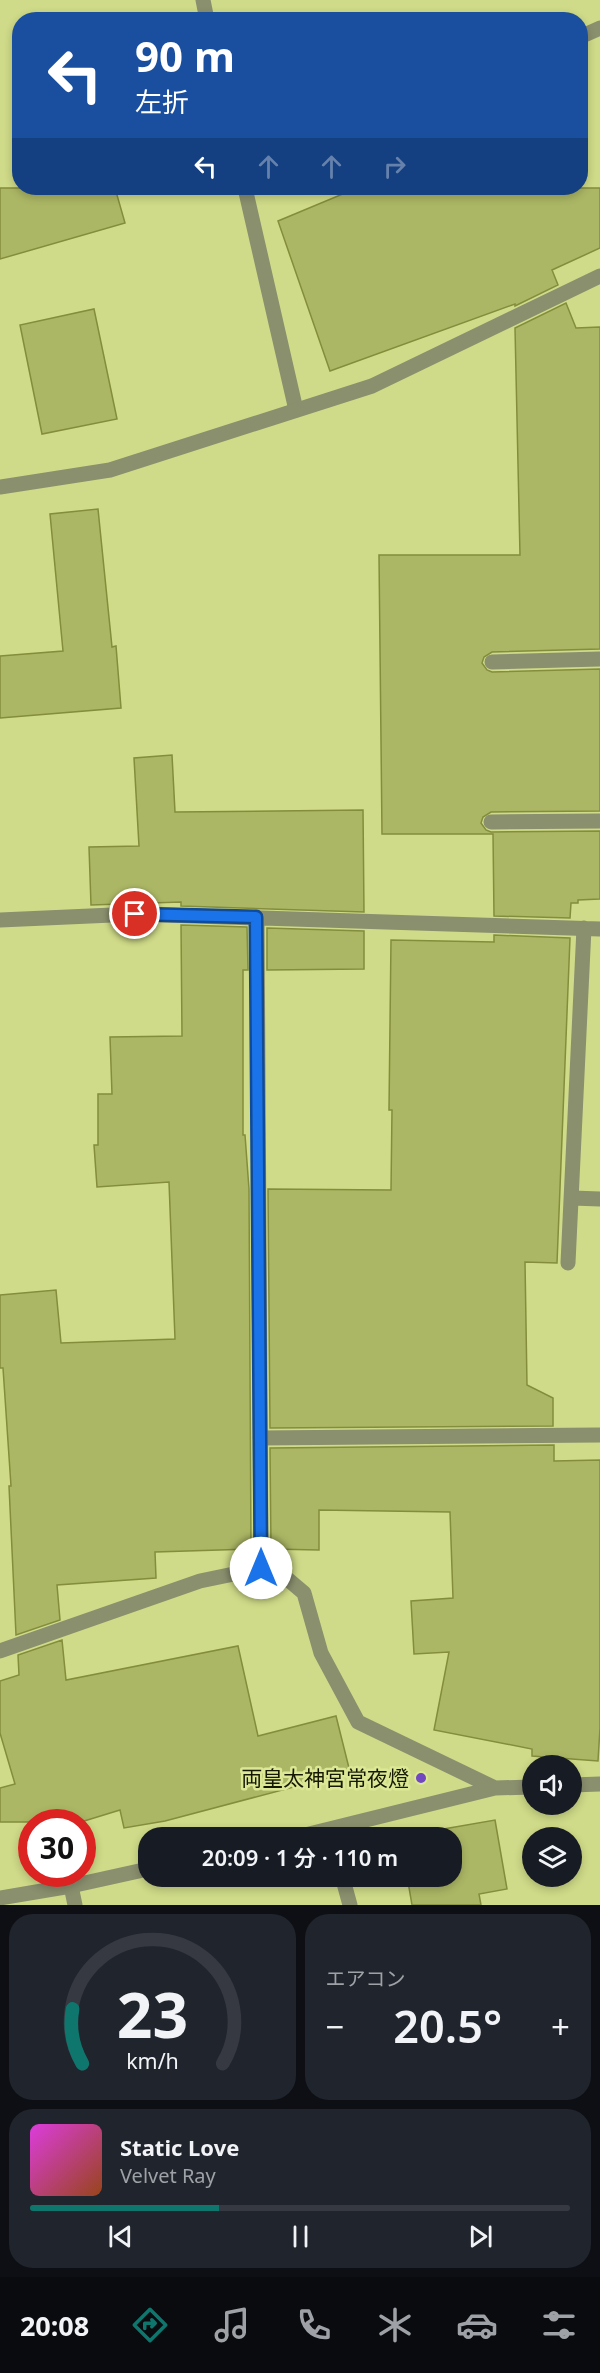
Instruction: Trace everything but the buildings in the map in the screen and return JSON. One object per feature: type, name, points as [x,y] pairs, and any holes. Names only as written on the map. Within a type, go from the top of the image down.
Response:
[{"type":"street","points":[[249,195],[296,411]]},
{"type":"street","points":[[0,487],[110,470],[372,386],[600,276]]},
{"type":"street","points":[[492,662],[600,659]]},
{"type":"street","points":[[491,822],[600,821]]},
{"type":"street","points":[[0,920],[135,914],[600,929]]},
{"type":"street","points":[[256,917],[261,1568]]},
{"type":"street","points":[[568,1263],[584,928]]},
{"type":"street","points":[[572,1198],[600,1199]]},
{"type":"street","points":[[260,1438],[600,1435]]},
{"type":"street","points":[[0,1651],[200,1581],[272,1566],[304,1593],[321,1653],[358,1722],[495,1788]]},
{"type":"street","points":[[582,1785],[600,1784]]},
{"type":"street","points":[[353,1827],[495,1788],[522,1787]]},
{"type":"street","points":[[96,1880],[138,1871]]},
{"type":"street","points":[[0,1898],[64,1887]]},
{"type":"street","points":[[70,1887],[75,1905]]},
{"type":"street","points":[[345,1887],[350,1905]]},
{"type":"place","name":"両皇太神宮常夜燈","points":[[421,1778]]},
{"type":"route","points":[[135,914],[256,917],[261,1568]]}]
